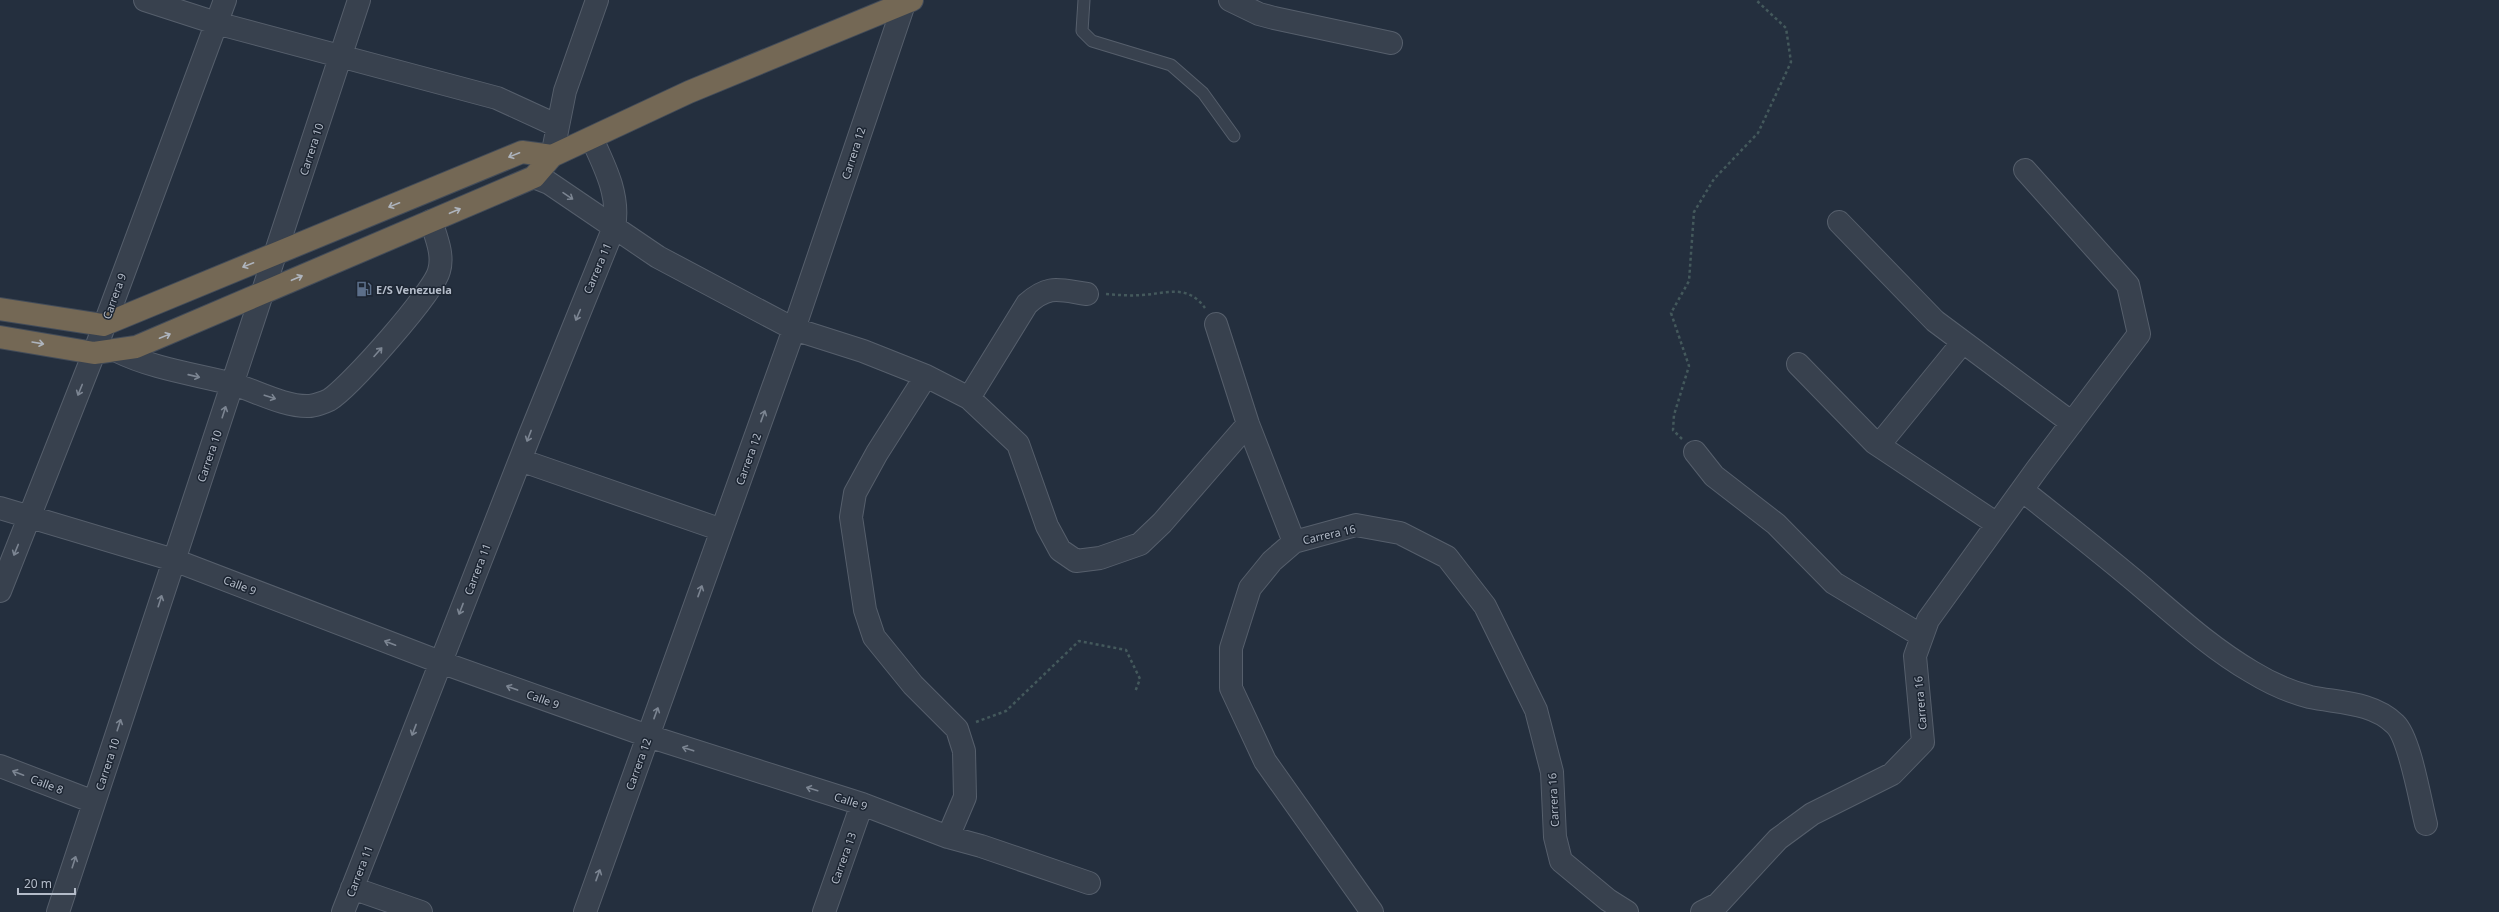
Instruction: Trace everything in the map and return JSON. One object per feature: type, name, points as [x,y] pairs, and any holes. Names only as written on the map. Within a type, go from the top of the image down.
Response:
[{"type":"highway","points":[[0,337],[94,354],[136,347],[534,177],[552,156],[592,139],[690,92],[908,2]]},
{"type":"highway","points":[[0,308],[103,325],[522,152],[552,156]]},
{"type":"street","points":[[145,0],[216,23],[342,55],[497,98],[558,126]]},
{"type":"street","name":"Carrera 9","points":[[0,591],[94,354],[103,325],[225,0]]},
{"type":"street","name":"Carrera 10","points":[[58,912],[359,0]]},
{"type":"street","points":[[552,156],[565,91],[597,0]]},
{"type":"street","points":[[1230,0],[1259,14],[1391,43]]},
{"type":"street","name":"Carrera 12","points":[[585,912],[794,329],[908,2]]},
{"type":"street","name":"Carrera 11","points":[[343,912],[440,662],[614,227],[617,214],[614,191],[592,139]]},
{"type":"street","name":"Carrera 16","points":[[1702,912],[1718,904],[1778,839],[1812,814],[1892,774],[1923,742],[1915,656],[1928,620],[2037,469],[2139,334],[2128,285],[2026,170]]},
{"type":"street","points":[[534,177],[549,183],[658,257],[794,329],[863,351],[926,376],[969,398],[1018,444],[1047,526],[1060,550],[1076,562],[1100,558],[1140,544],[1162,523],[1248,424]]},
{"type":"street","points":[[117,351],[151,366],[233,384],[278,400],[309,406],[329,400],[352,382],[387,343],[439,272],[440,252],[431,221]]},
{"type":"street","points":[[1839,222],[1935,321],[2072,423]]},
{"type":"street","points":[[969,398],[1027,304],[1038,293],[1052,289],[1087,294]]},
{"type":"street","points":[[1216,324],[1248,424],[1294,542]]},
{"type":"street","points":[[1879,445],[1963,342]]},
{"type":"street","points":[[1798,364],[1879,445],[1997,524]]},
{"type":"street","points":[[926,376],[877,453],[855,494],[851,517],[865,610],[874,637],[912,684],[957,729],[964,751],[965,797],[948,837]]},
{"type":"street","points":[[1695,452],[1714,476],[1776,524],[1834,583],[1922,636]]},
{"type":"street","points":[[520,460],[722,530]]},
{"type":"street","points":[[2022,490],[2198,635],[2244,668],[2290,690],[2310,696],[2365,706],[2386,716],[2403,733],[2426,824]]},
{"type":"street","name":"Calle 9","points":[[0,508],[29,518],[174,560],[440,662],[648,736],[862,804],[948,837],[980,846],[1089,883]]},
{"type":"street","name":"Carrera 16","points":[[1372,912],[1265,761],[1231,688],[1231,648],[1250,588],[1272,561],[1294,542],[1356,525],[1400,533],[1447,557],[1485,606],[1536,710],[1552,772],[1555,837],[1561,861],[1608,900],[1627,912]]},
{"type":"street","name":"Calle 8","points":[[0,766],[94,802]]},
{"type":"street","name":"Carrera 13","points":[[824,912],[862,804]]},
{"type":"street","points":[[352,888],[421,912]]},
{"type":"lane","points":[[1084,0],[1082,31],[1092,41],[1171,65],[1203,93],[1234,136]]},
{"type":"path","points":[[1695,452],[1674,430],[1674,415],[1689,366],[1671,313],[1689,281],[1694,212],[1714,179],[1758,133],[1791,62],[1786,28],[1756,0]]},
{"type":"path","points":[[1087,294],[1142,295],[1177,290],[1200,301],[1216,324]]},
{"type":"path","points":[[957,729],[1006,711],[1079,641],[1126,650],[1140,678],[1135,692]]},
{"type":"place","name":"E/S Venezuela","points":[[364,289]]}]
